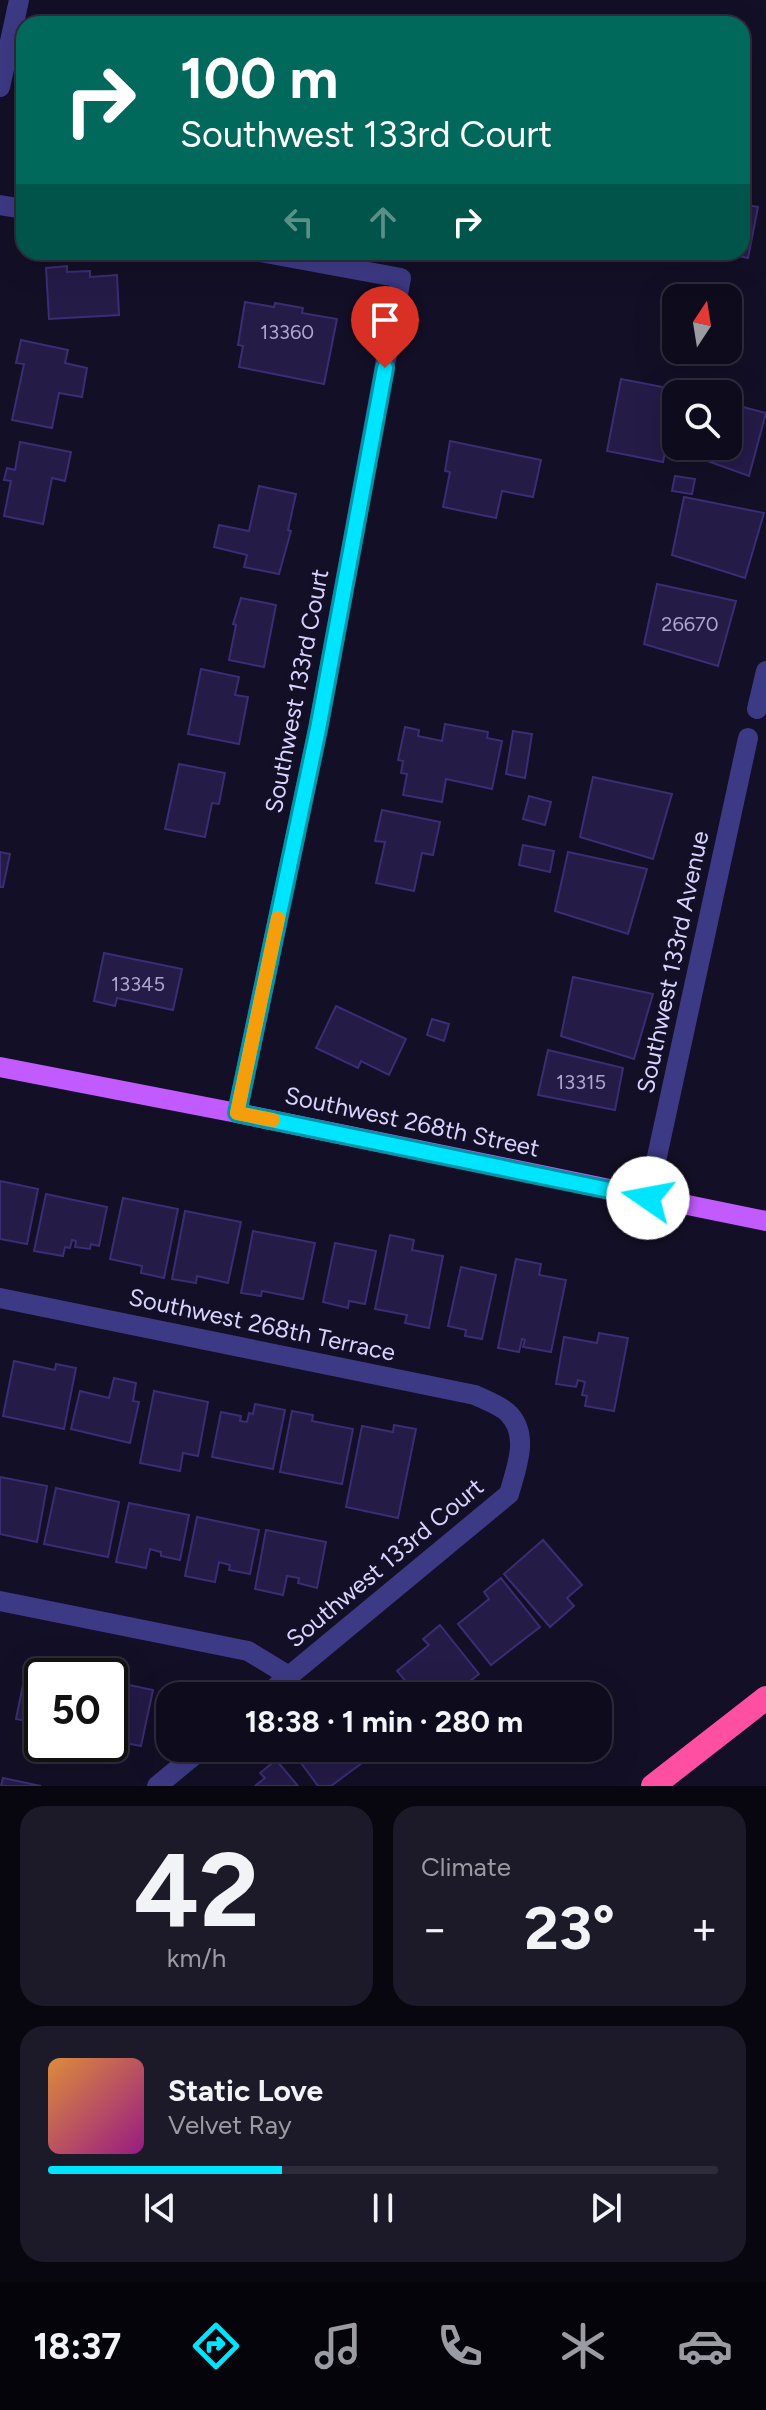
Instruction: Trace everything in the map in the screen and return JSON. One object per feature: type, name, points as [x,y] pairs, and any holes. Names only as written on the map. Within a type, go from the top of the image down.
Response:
[{"type":"highway","points":[[653,1786],[766,1698]]},
{"type":"main road","name":"Southwest 268th Street","points":[[0,1067],[766,1221]]},
{"type":"street","points":[[0,87],[19,0]]},
{"type":"street","name":"Southwest 133rd Court","points":[[237,1113],[318,729],[401,278],[303,260]]},
{"type":"street","points":[[757,709],[766,671]]},
{"type":"street","name":"Southwest 133rd Avenue","points":[[648,1198],[748,738]]},
{"type":"street","name":"Southwest 268th Terrace","points":[[0,1298],[475,1395],[509,1413]]},
{"type":"street","name":"Southwest 133rd Court","points":[[282,1682],[509,1494],[521,1438],[509,1413]]},
{"type":"street","points":[[0,1601],[248,1651],[289,1676]]},
{"type":"street","points":[[157,1786],[186,1762]]},
{"type":"building","points":[[750,206],[758,207],[750,248]]},
{"type":"building","points":[[67,266],[67,272],[90,271],[90,277],[117,275],[119,315],[49,319],[46,268]]},
{"type":"building","points":[[245,302],[303,308],[302,313],[337,319],[324,384],[239,367],[243,346],[238,345]]},
{"type":"building","points":[[21,340],[68,350],[65,363],[87,368],[82,397],[59,393],[52,428],[12,420],[24,364],[16,363]]},
{"type":"building","points":[[621,379],[662,387],[663,462],[607,451]]},
{"type":"building","points":[[742,407],[766,413],[749,476],[705,460],[742,460]]},
{"type":"building","points":[[450,441],[541,460],[533,497],[502,491],[496,518],[443,507],[450,472],[445,471]]},
{"type":"building","points":[[20,442],[71,452],[65,481],[52,478],[43,524],[4,516],[11,481],[4,480],[7,468],[15,470]]},
{"type":"building","points":[[675,476],[695,479],[692,494],[672,491]]},
{"type":"building","points":[[259,486],[296,494],[288,530],[291,531],[279,574],[244,567],[247,555],[214,547],[219,525],[249,531]]},
{"type":"building","points":[[684,497],[764,513],[745,578],[672,555]]},
{"type":"building","points":[[657,584],[736,601],[718,666],[644,644]]},
{"type":"building","points":[[241,598],[276,605],[264,667],[229,660],[236,625],[233,624]]},
{"type":"building","points":[[201,669],[239,677],[235,695],[248,697],[239,744],[188,734]]},
{"type":"building","points":[[445,724],[488,732],[487,738],[502,741],[492,789],[446,779],[442,802],[403,795],[407,774],[401,773],[403,761],[398,760],[405,727],[419,730],[418,736],[442,741]]},
{"type":"building","points":[[513,731],[532,734],[525,778],[506,774]]},
{"type":"building","points":[[179,764],[225,773],[219,804],[212,803],[205,837],[165,829]]},
{"type":"building","points":[[593,777],[672,794],[653,859],[580,837]]},
{"type":"building","points":[[529,796],[551,802],[545,825],[523,819]]},
{"type":"building","points":[[382,810],[440,822],[433,855],[422,853],[414,891],[376,883],[385,842],[375,841]]},
{"type":"building","points":[[523,845],[554,851],[550,872],[519,865]]},
{"type":"building","points":[[0,852],[10,854],[3,887],[0,887]]},
{"type":"building","points":[[568,852],[647,869],[628,934],[555,911]]},
{"type":"building","points":[[104,953],[182,969],[173,1010],[117,998],[115,1006],[94,1001]]},
{"type":"building","points":[[573,977],[653,994],[634,1059],[561,1036]]},
{"type":"building","points":[[336,1006],[406,1039],[389,1075],[361,1061],[358,1068],[316,1048]]},
{"type":"building","points":[[432,1019],[449,1024],[444,1041],[427,1035]]},
{"type":"building","points":[[548,1050],[623,1068],[615,1110],[538,1095]]},
{"type":"building","points":[[0,1181],[38,1189],[27,1244],[0,1239]]},
{"type":"building","points":[[46,1194],[107,1207],[99,1246],[91,1244],[90,1249],[75,1247],[76,1241],[72,1240],[70,1248],[65,1247],[63,1256],[34,1251]]},
{"type":"building","points":[[123,1198],[178,1209],[164,1278],[141,1273],[142,1266],[110,1259]]},
{"type":"building","points":[[185,1211],[241,1222],[228,1283],[197,1276],[196,1283],[172,1279]]},
{"type":"building","points":[[253,1231],[315,1243],[303,1299],[262,1291],[261,1296],[241,1293]]},
{"type":"building","points":[[390,1235],[414,1240],[412,1250],[443,1256],[429,1328],[405,1323],[407,1315],[375,1309]]},
{"type":"building","points":[[335,1243],[376,1251],[365,1304],[349,1301],[348,1308],[323,1302]]},
{"type":"building","points":[[516,1259],[541,1264],[539,1275],[566,1280],[551,1352],[523,1347],[525,1340],[522,1339],[519,1352],[498,1348]]},
{"type":"building","points":[[461,1267],[496,1275],[482,1339],[465,1336],[466,1330],[448,1326]]},
{"type":"building","points":[[599,1333],[628,1338],[614,1411],[585,1406],[587,1396],[582,1395],[585,1382],[578,1380],[576,1387],[556,1384],[564,1337],[597,1343]]},
{"type":"building","points":[[14,1361],[55,1370],[56,1364],[76,1368],[64,1429],[3,1416]]},
{"type":"building","points":[[114,1378],[136,1383],[133,1401],[139,1402],[130,1443],[71,1429],[80,1391],[109,1398]]},
{"type":"building","points":[[154,1391],[208,1402],[198,1456],[183,1453],[180,1471],[140,1463]]},
{"type":"building","points":[[255,1404],[285,1410],[273,1469],[212,1457],[221,1412],[241,1416],[240,1421],[247,1422]]},
{"type":"building","points":[[292,1411],[313,1415],[312,1421],[353,1429],[342,1484],[280,1472]]},
{"type":"building","points":[[394,1425],[416,1429],[398,1518],[346,1507],[362,1426],[393,1432]]},
{"type":"building","points":[[0,1477],[47,1486],[37,1542],[0,1534]]},
{"type":"building","points":[[56,1488],[119,1502],[108,1557],[44,1544]]},
{"type":"building","points":[[129,1503],[189,1515],[180,1560],[161,1556],[161,1552],[150,1549],[146,1568],[116,1562]]},
{"type":"building","points":[[197,1517],[259,1530],[250,1574],[229,1570],[230,1565],[219,1562],[215,1582],[185,1576]]},
{"type":"building","points":[[266,1530],[326,1542],[317,1588],[298,1583],[299,1578],[287,1576],[283,1595],[255,1589]]},
{"type":"building","points":[[543,1540],[582,1585],[567,1598],[574,1606],[550,1627],[504,1574]]},
{"type":"building","points":[[501,1578],[540,1627],[491,1665],[458,1624],[489,1599],[484,1592]]},
{"type":"building","points":[[440,1625],[479,1674],[469,1682],[406,1682],[397,1671],[429,1645],[423,1639]]},
{"type":"building","points":[[24,1680],[24,1721],[16,1719]]},
{"type":"building","points":[[128,1685],[153,1690],[141,1746],[128,1743]]},
{"type":"building","points":[[278,1762],[298,1786],[255,1786],[265,1778],[260,1773]]},
{"type":"building","points":[[300,1762],[363,1762],[331,1786],[318,1786]]},
{"type":"building","points":[[3,1778],[41,1786],[1,1786]]},
{"type":"slow traffic","points":[[273,1120],[237,1113],[278,918]]},
{"type":"route","points":[[385,368],[318,729],[237,1113],[648,1198]]}]
